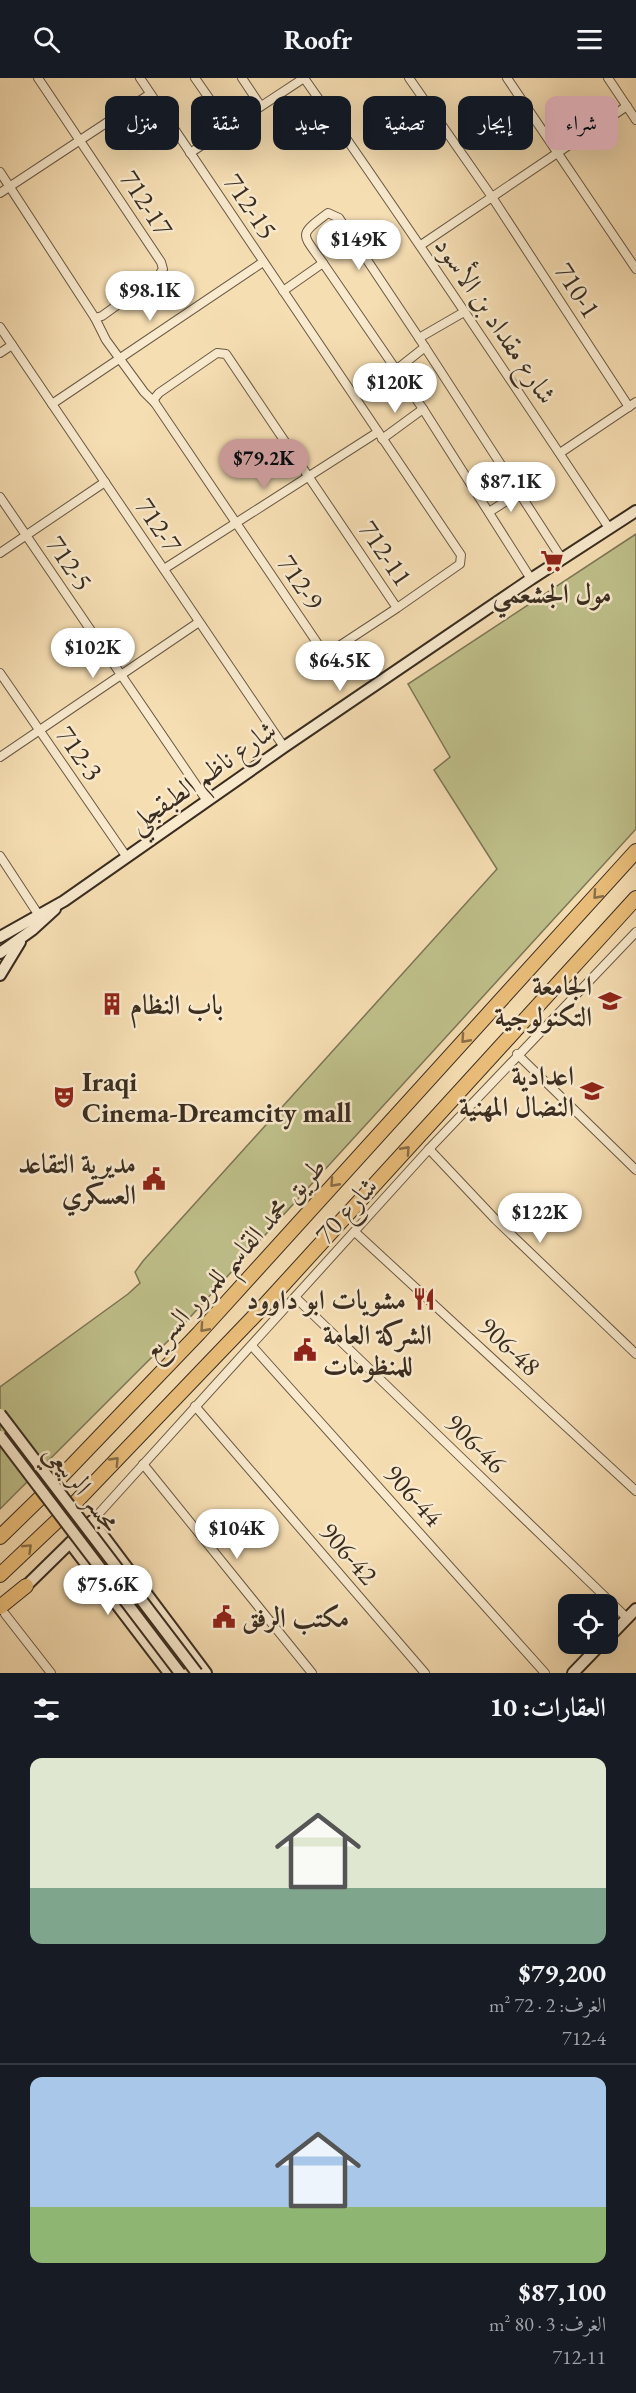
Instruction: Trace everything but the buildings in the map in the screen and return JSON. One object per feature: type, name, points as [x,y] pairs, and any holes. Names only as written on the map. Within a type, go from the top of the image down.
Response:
[{"type":"highway","name":"طريق محمد القاسم للمرور السريع","points":[[57,1481],[199,1333],[636,851]]},
{"type":"highway","name":"طريق محمد القاسم للمرور السريع","points":[[74,1504],[270,1299],[636,898]]},
{"type":"highway","points":[[0,1537],[40,1498]]},
{"type":"highway","points":[[0,1575],[57,1521]]},
{"type":"highway","points":[[2,1614],[26,1586]]},
{"type":"main road","name":"شارع ناظم الطبقجلي","points":[[0,953],[23,937],[41,918],[126,856],[531,579],[636,511]]},
{"type":"main road","name":"شارع ناظم الطبقجلي","points":[[0,937],[41,918]]},
{"type":"main road","points":[[0,975],[23,937]]},
{"type":"main road","name":"مجسر الربيعي","points":[[0,1414],[197,1673]]},
{"type":"main road","name":"مجسر الربيعي","points":[[0,1436],[180,1673]]},
{"type":"main road","points":[[90,1523],[206,1673]]},
{"type":"main road","points":[[26,1586],[72,1541],[169,1673]]},
{"type":"main road","points":[[618,1627],[636,1609]]},
{"type":"main road","points":[[573,1673],[592,1654]]},
{"type":"street","points":[[38,78],[80,140]]},
{"type":"street","name":"712-15","points":[[140,78],[380,435]]},
{"type":"street","points":[[195,78],[207,96]]},
{"type":"street","points":[[242,78],[254,96]]},
{"type":"street","points":[[261,104],[304,78]]},
{"type":"street","name":"شارع مقداد بن الأسود","points":[[304,78],[421,245],[609,528]]},
{"type":"street","name":"710-1","points":[[409,78],[633,404]]},
{"type":"street","points":[[507,78],[636,269]]},
{"type":"street","points":[[608,78],[636,120]]},
{"type":"street","points":[[0,193],[150,94]]},
{"type":"street","points":[[421,245],[627,106]]},
{"type":"street","name":"712-17","points":[[80,140],[161,262],[163,269],[159,275],[102,316],[95,318]]},
{"type":"street","points":[[190,153],[194,150]]},
{"type":"street","points":[[0,172],[95,318]]},
{"type":"street","points":[[531,579],[423,409],[306,239],[308,229],[328,213],[339,219],[562,559]]},
{"type":"street","points":[[52,404],[263,262]]},
{"type":"street","points":[[283,291],[323,263]]},
{"type":"street","points":[[419,338],[464,312]]},
{"type":"street","name":"712-9","points":[[95,318],[106,339],[144,392],[155,403],[322,650],[330,652],[397,608]]},
{"type":"street","name":"712-7","points":[[0,327],[284,747]]},
{"type":"street","points":[[0,353],[12,345]]},
{"type":"street","points":[[396,370],[425,347]]},
{"type":"street","name":"712-11","points":[[155,403],[156,395],[217,353],[226,354],[397,608],[460,564],[462,560],[461,555],[380,435]]},
{"type":"street","points":[[560,453],[633,404]]},
{"type":"street","points":[[164,569],[309,476],[423,409]]},
{"type":"street","points":[[0,553],[105,482]]},
{"type":"street","points":[[489,512],[519,493]]},
{"type":"street","name":"712-5","points":[[0,496],[207,801]]},
{"type":"street","points":[[0,757],[200,622]]},
{"type":"street","name":"712-3","points":[[0,673],[126,856]]},
{"type":"street","points":[[0,856],[41,918]]},
{"type":"street","name":"شارع 70","points":[[90,1523],[429,1149],[517,1054],[636,932]]},
{"type":"street","points":[[517,1054],[636,1170]]},
{"type":"street","points":[[429,1149],[496,1220],[636,1354]]},
{"type":"street","name":"906-48","points":[[355,1232],[636,1491]]},
{"type":"street","name":"906-46","points":[[295,1297],[627,1618]]},
{"type":"street","name":"906-44","points":[[252,1346],[545,1673]]},
{"type":"street","name":"906-42","points":[[195,1406],[425,1673]]},
{"type":"street","points":[[143,1464],[312,1673]]},
{"type":"street","points":[[2,1614],[51,1673]]},
{"type":"green space","points":[[636,534],[636,829],[172,1337],[0,1509],[0,1387],[140,1283],[135,1272],[143,1261],[497,869],[434,770],[450,757],[408,684]]},
{"type":"place","name":"مول الجشعمي","points":[[552,561]]},
{"type":"place","name":"الجامعة التكنولوجية","points":[[610,1001]]},
{"type":"place","name":"باب النظام","points":[[112,1004]]},
{"type":"place","name":"اعدادية النضال المهنية","points":[[592,1091]]},
{"type":"place","name":"Iraqi Cinema-Dreamcity mall","points":[[64,1097]]},
{"type":"place","name":"مديرية التقاعد العسكري","points":[[154,1179]]},
{"type":"place","name":"مشويات ابو داوود","points":[[424,1299]]},
{"type":"place","name":"الشركة العامة للمنظومات","points":[[305,1350]]},
{"type":"place","name":"مكتب الرفق","points":[[224,1617]]}]
